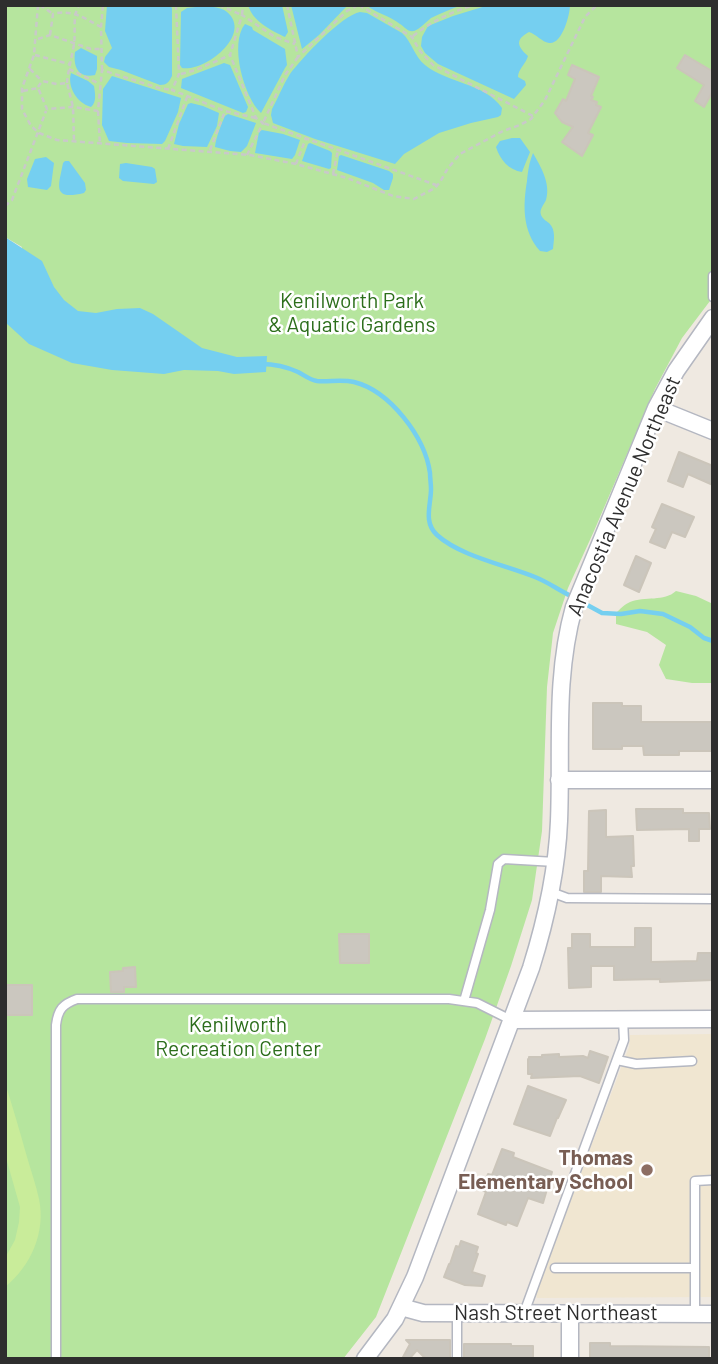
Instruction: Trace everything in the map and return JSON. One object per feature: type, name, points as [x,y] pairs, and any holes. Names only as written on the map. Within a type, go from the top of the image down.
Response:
[{"type":"street","name":"Anacostia Avenue Northeast","points":[[365,1359],[401,1307],[420,1264],[531,968],[541,934],[555,862],[559,819],[562,669],[574,607],[656,408],[676,371],[713,318]]},
{"type":"street","points":[[656,408],[713,431]]},
{"type":"street","points":[[559,780],[713,780]]},
{"type":"street","points":[[511,1020],[713,1019]]},
{"type":"street","name":"Nash Street Northeast","points":[[401,1307],[423,1313],[457,1314],[713,1314]]},
{"type":"street","points":[[570,1314],[570,1359]]},
{"type":"lane","points":[[713,276],[713,297]]},
{"type":"lane","points":[[464,1001],[490,911],[498,864],[505,859],[555,862]]},
{"type":"lane","points":[[551,892],[567,898],[713,899]]},
{"type":"lane","points":[[55,1359],[56,1025],[58,1011],[65,1003],[77,999],[449,999],[477,1003],[511,1020]]},
{"type":"lane","points":[[524,1314],[624,1040],[624,1019]]},
{"type":"lane","points":[[617,1060],[636,1064],[692,1062]]},
{"type":"lane","points":[[695,1314],[695,1181],[713,1181]]},
{"type":"lane","points":[[555,1268],[695,1268]]},
{"type":"lane","points":[[457,1314],[457,1359]]},
{"type":"path","points":[[101,27],[75,13],[53,14],[39,5],[34,55],[22,91],[24,115],[38,133],[57,140],[247,155],[296,164],[347,178],[393,196],[414,199],[437,185],[460,154],[533,116],[545,100],[585,17],[597,5]]},
{"type":"path","points":[[74,141],[73,107],[67,83],[74,43],[75,13],[79,5]]},
{"type":"path","points":[[97,5],[103,7],[98,111],[100,144]]},
{"type":"path","points":[[172,90],[180,74],[176,5]]},
{"type":"path","points":[[219,5],[242,15],[275,37],[295,44]]},
{"type":"path","points":[[243,5],[230,55],[256,118]]},
{"type":"path","points":[[287,5],[298,57]]},
{"type":"path","points":[[247,155],[285,75],[298,57],[347,10],[359,5],[412,37],[433,65],[533,116]]},
{"type":"path","points":[[412,37],[429,23],[454,10],[474,5]]},
{"type":"path","points":[[50,35],[53,14]]},
{"type":"path","points":[[37,39],[50,35],[91,50],[102,48]]},
{"type":"path","points":[[34,55],[69,67],[101,84]]},
{"type":"path","points":[[180,74],[230,55]]},
{"type":"path","points":[[30,68],[42,81],[67,83]]},
{"type":"path","points":[[102,70],[172,90],[225,111],[256,118],[262,123],[437,185]]},
{"type":"path","points":[[22,91],[38,88],[42,81]]},
{"type":"path","points":[[5,206],[12,200],[47,109],[38,88]]},
{"type":"path","points":[[168,149],[187,97]]},
{"type":"path","points":[[47,109],[73,107],[98,111]]},
{"type":"path","points":[[209,152],[225,111]]},
{"type":"path","points":[[296,164],[306,138]]},
{"type":"path","points":[[333,174],[338,150]]},
{"type":"shaded area","name":"Thomas Elementary School","points":[[713,1034],[713,1297],[537,1298],[535,1293],[629,1047],[630,1035]]},
{"type":"green space","name":"Kenilworth Park & Aquatic Gardens","points":[[5,5],[713,5],[713,297],[682,338],[655,389],[568,588],[553,633],[547,687],[542,831],[532,900],[485,1039],[376,1317],[343,1359],[5,1359],[5,296],[22,247],[5,237]]},
{"type":"green space","points":[[676,591],[713,604],[713,683],[666,679],[659,665],[666,645],[647,632],[616,624],[616,613],[628,603],[666,597]]},
{"type":"green space","points":[[5,1083],[41,1211],[38,1236],[29,1259],[5,1287],[5,1258],[15,1240],[20,1207],[5,1154]]},
{"type":"water","points":[[107,5],[169,5],[172,8],[172,76],[168,83],[160,85],[109,67],[104,62],[112,48],[105,31]]},
{"type":"water","points":[[248,5],[282,5],[288,32],[285,37],[258,21]]},
{"type":"water","points":[[291,5],[348,5],[302,49]]},
{"type":"water","points":[[366,5],[462,5],[431,18],[412,31]]},
{"type":"water","points":[[489,5],[570,5],[564,28],[554,42],[546,42],[529,32],[519,41],[520,47],[528,56],[518,77],[525,81],[526,85],[514,99],[438,64],[421,46],[428,26]]},
{"type":"water","points":[[205,6],[227,12],[234,21],[231,40],[214,58],[192,68],[182,68],[181,12],[187,8]]},
{"type":"water","points":[[360,12],[367,13],[402,33],[421,61],[434,71],[486,93],[502,108],[501,115],[439,133],[404,154],[395,164],[273,123],[272,109],[290,74],[333,29]]},
{"type":"water","points":[[245,24],[285,49],[287,65],[261,113],[249,95],[241,70],[238,44]]},
{"type":"water","points":[[81,48],[97,56],[95,75],[84,75],[78,70],[75,52]]},
{"type":"water","points":[[224,63],[230,65],[248,107],[246,112],[181,88],[182,79]]},
{"type":"water","points":[[71,73],[94,86],[95,100],[91,107],[81,102],[74,94],[70,84]]},
{"type":"water","points":[[112,76],[181,98],[178,112],[162,144],[109,141],[102,125],[103,89]]},
{"type":"water","points":[[188,104],[219,113],[217,126],[207,147],[174,144],[179,124]]},
{"type":"water","points":[[228,114],[256,123],[247,146],[241,152],[215,147],[220,127]]},
{"type":"water","points":[[262,130],[300,140],[292,159],[255,153],[259,132]]},
{"type":"water","points":[[520,138],[530,152],[522,172],[506,164],[496,147],[500,141]]},
{"type":"water","points":[[310,143],[332,153],[331,168],[302,161]]},
{"type":"water","points":[[533,153],[547,188],[541,215],[554,232],[553,249],[547,252],[540,251],[534,243],[525,218],[526,190]]},
{"type":"water","points":[[341,155],[389,171],[393,178],[389,190],[337,170]]},
{"type":"water","points":[[46,157],[54,163],[51,186],[47,190],[28,187],[27,179],[35,159]]},
{"type":"water","points":[[65,161],[69,161],[85,183],[84,193],[62,193],[59,184]]},
{"type":"water","points":[[120,164],[152,167],[155,169],[157,182],[123,181],[119,178]]},
{"type":"water","points":[[5,237],[42,261],[54,287],[64,300],[78,311],[96,313],[140,308],[202,348],[237,357],[267,356],[266,372],[234,374],[184,370],[164,374],[112,370],[72,363],[29,344],[5,322]]},
{"type":"building","points":[[685,55],[713,70],[713,91],[704,107],[695,101],[704,85],[677,68]]},
{"type":"building","points":[[572,65],[599,77],[591,100],[601,107],[588,133],[593,135],[582,156],[562,142],[573,127],[562,122],[555,113],[563,99],[566,101],[575,79],[568,75]]},
{"type":"building","points":[[679,452],[713,466],[713,485],[688,474],[683,487],[668,481]]},
{"type":"building","points":[[662,504],[694,517],[685,537],[672,532],[665,548],[650,542],[656,529],[652,527]]},
{"type":"building","points":[[636,556],[651,563],[639,592],[624,585]]},
{"type":"building","points":[[593,703],[641,706],[641,722],[713,722],[713,751],[644,755],[643,746],[593,749]]},
{"type":"building","points":[[636,809],[683,809],[683,813],[709,813],[710,829],[699,829],[699,841],[689,841],[689,829],[637,830]]},
{"type":"building","points":[[606,810],[606,837],[633,836],[632,877],[601,876],[601,892],[584,892],[584,871],[588,871],[589,811]]},
{"type":"building","points":[[635,928],[651,928],[651,962],[697,961],[698,953],[711,953],[713,980],[614,980],[614,966],[591,966],[591,987],[569,988],[568,948],[572,948],[572,934],[590,934],[590,947],[635,947]]},
{"type":"building","points":[[339,934],[369,934],[369,963],[340,963]]},
{"type":"building","points":[[135,967],[136,987],[124,987],[124,992],[111,992],[110,972]]},
{"type":"building","points":[[5,985],[32,985],[32,1015],[5,1015]]},
{"type":"building","points":[[590,1051],[608,1057],[599,1083],[580,1076],[531,1078],[532,1074],[528,1074],[529,1057],[559,1054],[559,1057],[588,1058]]},
{"type":"building","points":[[528,1086],[566,1100],[550,1136],[514,1124]]},
{"type":"building","points":[[502,1149],[514,1153],[513,1157],[552,1172],[543,1203],[528,1198],[517,1226],[507,1222],[506,1225],[478,1214],[486,1192],[482,1190],[488,1174],[492,1175]]},
{"type":"building","points":[[461,1241],[478,1247],[472,1272],[485,1276],[482,1286],[465,1285],[444,1277],[456,1246],[459,1247]]},
{"type":"building","points":[[406,1340],[450,1340],[450,1359],[426,1359],[417,1350],[409,1359],[402,1359],[410,1344]]},
{"type":"building","points":[[590,1343],[610,1343],[610,1346],[709,1347],[709,1359],[590,1359]]},
{"type":"building","points":[[464,1344],[533,1346],[533,1359],[464,1359]]},
{"type":"waterway","points":[[261,364],[284,367],[317,381],[354,382],[380,395],[404,417],[427,459],[431,489],[429,519],[437,535],[458,549],[545,581],[573,597]]},
{"type":"waterway","points":[[580,601],[602,613],[640,611],[663,614],[713,641]]},
{"type":"place","name":"Thomas Elementary School","points":[[647,1170]]},
{"type":"park label","name":"Kenilworth Recreation Center","points":[[238,1037]]}]
